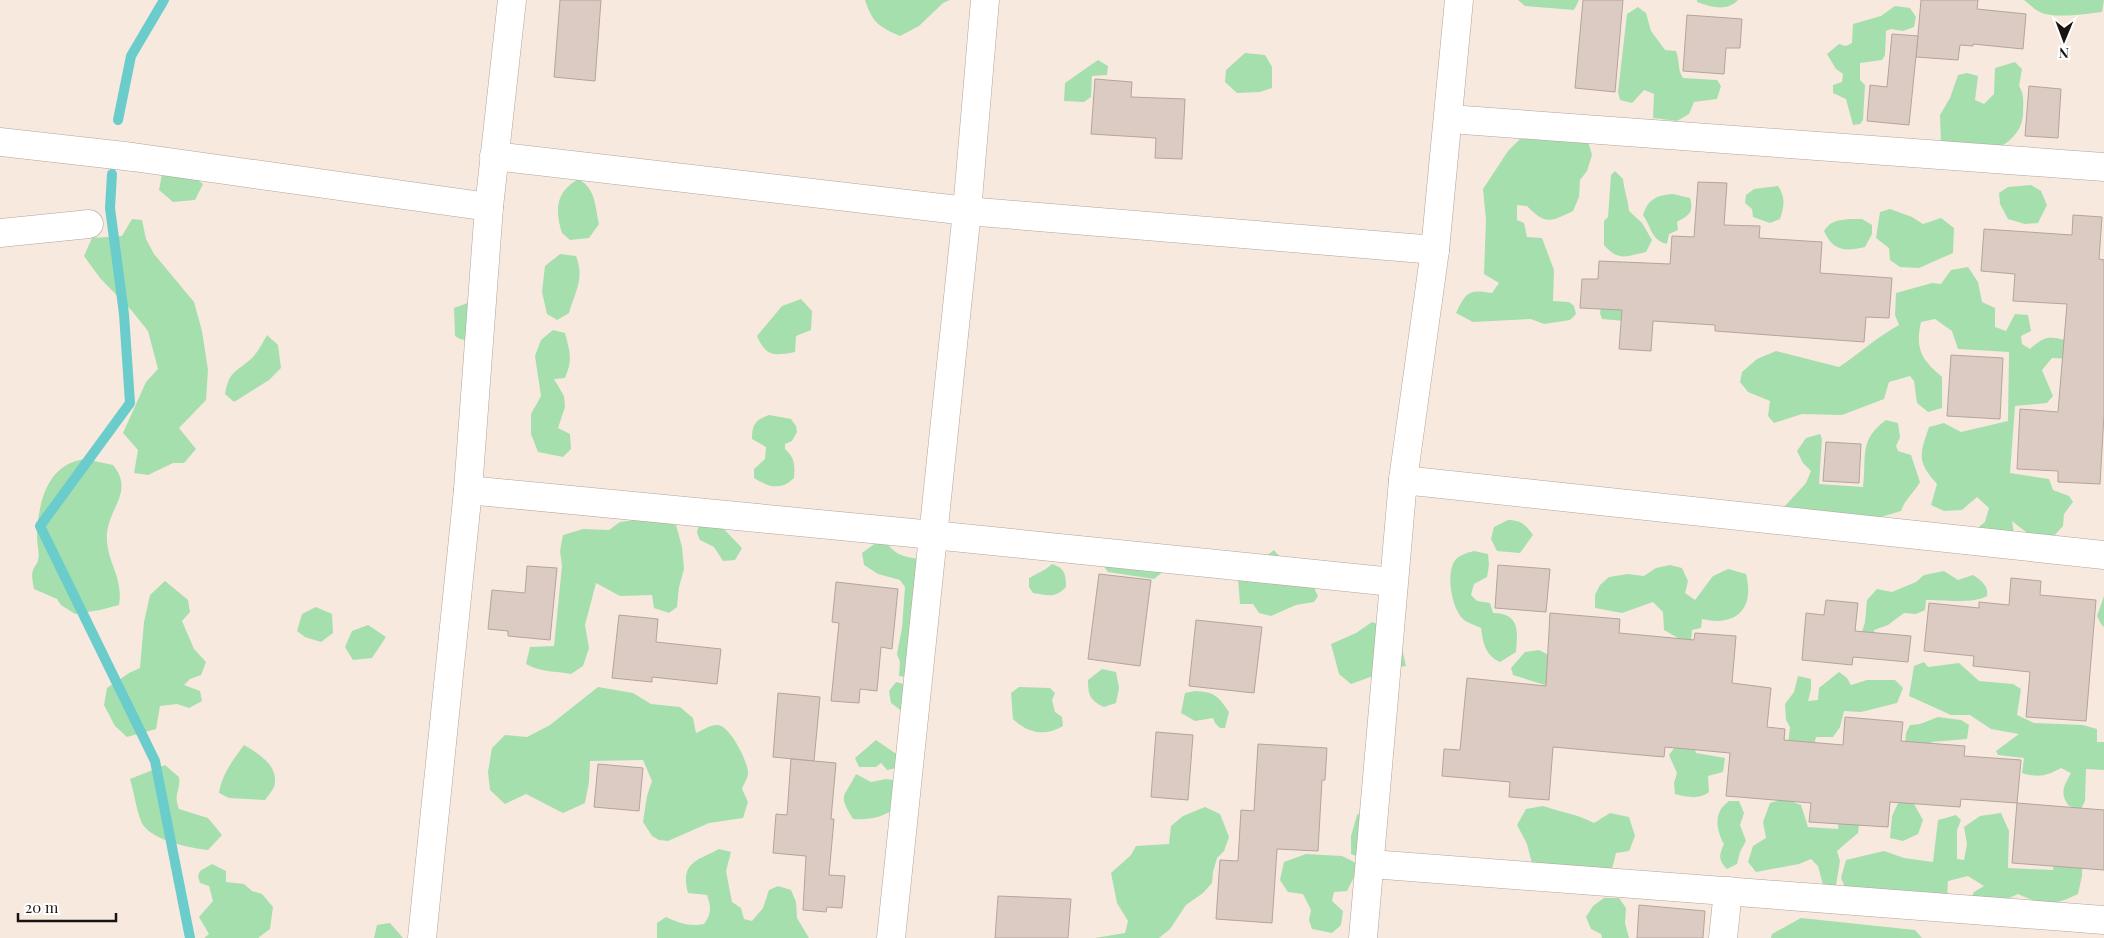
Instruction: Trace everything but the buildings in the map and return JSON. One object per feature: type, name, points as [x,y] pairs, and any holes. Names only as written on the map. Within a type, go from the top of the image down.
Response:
[{"type":"street","points":[[422,938],[468,490],[489,207],[512,0]]},
{"type":"street","points":[[891,938],[967,210],[985,0]]},
{"type":"street","points":[[1363,938],[1371,864],[1403,480],[1435,250],[1459,0]]},
{"type":"street","points":[[1449,119],[2104,167]]},
{"type":"street","points":[[0,142],[89,151],[489,207]]},
{"type":"street","points":[[494,156],[967,210],[1435,250]]},
{"type":"street","points":[[0,233],[89,224]]},
{"type":"street","points":[[1403,480],[2104,555]]},
{"type":"street","points":[[468,490],[1394,582]]},
{"type":"street","points":[[1371,864],[1728,891],[2045,927],[2104,920]]},
{"type":"street","points":[[1723,938],[1728,891]]},
{"type":"green space","points":[[865,0],[950,0],[943,3],[919,26],[900,36],[877,23],[870,14]]},
{"type":"green space","points":[[1518,0],[1579,0],[1574,10],[1525,6]]},
{"type":"green space","points":[[1697,0],[1738,0],[1729,6],[1713,7],[1697,2]]},
{"type":"green space","points":[[2024,0],[2104,0],[2102,12],[2062,16],[2040,12]]},
{"type":"green space","points":[[1895,6],[1910,8],[1916,17],[1914,27],[1903,31],[1891,29],[1886,31],[1885,55],[1882,60],[1860,63],[1860,80],[1865,85],[1863,120],[1860,124],[1853,125],[1846,99],[1833,93],[1833,85],[1842,82],[1843,74],[1836,69],[1827,54],[1839,44],[1846,46],[1852,43],[1853,24],[1881,16]]},
{"type":"green space","points":[[1638,7],[1646,13],[1651,31],[1665,50],[1676,51],[1683,78],[1717,80],[1721,86],[1717,99],[1694,102],[1689,114],[1677,121],[1653,118],[1654,94],[1644,90],[1632,103],[1620,100],[1618,92],[1627,14]]},
{"type":"green space","points":[[1245,53],[1265,55],[1272,67],[1272,88],[1260,92],[1237,93],[1225,82],[1226,70]]},
{"type":"green space","points":[[1098,60],[1108,66],[1107,75],[1092,76],[1091,97],[1084,102],[1064,101],[1065,83]]},
{"type":"green space","points":[[2015,62],[2022,69],[2019,86],[2022,93],[2023,115],[2019,128],[2011,139],[2004,145],[1987,149],[1941,144],[1940,115],[1950,98],[1958,75],[1967,73],[1978,76],[1975,100],[1984,104],[1994,94],[1995,68]]},
{"type":"green space","points":[[1525,134],[1587,138],[1592,155],[1587,171],[1580,180],[1579,197],[1573,211],[1559,218],[1548,220],[1533,212],[1527,206],[1517,205],[1517,220],[1524,223],[1527,237],[1542,238],[1554,270],[1553,301],[1569,302],[1574,306],[1576,314],[1570,320],[1544,324],[1531,319],[1473,322],[1456,313],[1463,300],[1473,292],[1492,293],[1499,283],[1484,274],[1486,220],[1483,189],[1508,151]]},
{"type":"green space","points":[[183,168],[203,184],[195,200],[173,202],[159,190],[162,174]]},
{"type":"green space","points":[[1615,171],[1623,179],[1629,211],[1642,223],[1652,240],[1646,252],[1619,256],[1604,245],[1604,221],[1608,217],[1611,175]]},
{"type":"green space","points":[[578,179],[592,193],[599,224],[589,238],[570,240],[562,233],[558,209],[561,196],[565,190]]},
{"type":"green space","points":[[2031,185],[2041,191],[2047,205],[2038,223],[2025,224],[2008,219],[2000,204],[1999,193],[2008,187]]},
{"type":"green space","points":[[1778,186],[1784,202],[1780,219],[1770,223],[1753,217],[1752,209],[1745,203],[1746,195],[1754,189]]},
{"type":"green space","points":[[1673,194],[1690,198],[1691,210],[1690,213],[1677,222],[1678,230],[1669,234],[1667,244],[1658,240],[1643,215],[1650,202],[1654,199],[1662,195]]},
{"type":"green space","points":[[1890,209],[1912,217],[1923,224],[1941,218],[1954,228],[1953,253],[1919,268],[1900,267],[1890,260],[1889,248],[1876,238],[1880,212]]},
{"type":"green space","points":[[132,219],[142,220],[146,239],[154,254],[194,302],[202,331],[208,370],[206,400],[179,428],[196,449],[184,463],[173,463],[148,475],[134,473],[138,450],[123,433],[146,382],[158,369],[148,331],[132,311],[100,278],[84,256],[92,238],[122,236]]},
{"type":"green space","points":[[1862,219],[1872,225],[1872,234],[1865,247],[1840,248],[1831,243],[1824,231],[1835,222]]},
{"type":"green space","points":[[560,254],[576,256],[580,272],[569,313],[557,320],[547,314],[542,292],[545,266]]},
{"type":"green space","points":[[1968,267],[1978,282],[1982,302],[1995,308],[1995,327],[2006,331],[2015,314],[2028,315],[2031,331],[2021,336],[2022,344],[2030,349],[2040,341],[2049,338],[2071,341],[2080,359],[2052,358],[2042,370],[2053,396],[2047,403],[2015,406],[2010,473],[2049,479],[2053,490],[2069,496],[2073,502],[2064,514],[2063,526],[2052,538],[2035,539],[2012,521],[2014,533],[1972,532],[1985,522],[1989,508],[1977,497],[1962,510],[1944,511],[1931,505],[1937,484],[1926,469],[1922,457],[1929,427],[1944,423],[1961,432],[2008,421],[2009,352],[1958,349],[1952,331],[1935,319],[1921,322],[1919,347],[1921,353],[1929,365],[1942,377],[1942,408],[1928,412],[1917,403],[1914,381],[1910,376],[1889,382],[1884,399],[1842,415],[1802,414],[1774,423],[1768,416],[1770,401],[1748,392],[1740,382],[1742,372],[1757,359],[1776,351],[1839,367],[1899,325],[1895,315],[1896,293],[1932,283],[1941,284],[1951,270]]},
{"type":"green space","points":[[1608,295],[1646,323],[1602,319],[1600,313],[1602,300]]},
{"type":"green space","points":[[801,299],[812,311],[811,330],[796,336],[795,352],[776,354],[767,351],[757,336],[782,306]]},
{"type":"green space","points":[[473,301],[475,342],[455,336],[454,308]]},
{"type":"green space","points":[[553,330],[565,333],[570,356],[565,378],[554,379],[564,396],[565,407],[558,428],[570,434],[571,449],[563,457],[538,452],[531,434],[531,414],[541,396],[535,356],[541,340]]},
{"type":"green space","points":[[267,335],[278,345],[281,368],[269,380],[234,402],[225,394],[229,380],[234,372],[254,356]]},
{"type":"green space","points":[[769,415],[791,419],[796,426],[797,432],[792,441],[785,444],[785,449],[794,462],[794,478],[780,486],[765,484],[754,478],[754,469],[765,459],[766,447],[752,439],[753,430],[757,421]]},
{"type":"green space","points":[[1886,420],[1898,423],[1900,437],[1896,446],[1898,451],[1911,455],[1920,482],[1901,511],[1881,517],[1873,524],[1784,507],[1806,483],[1811,471],[1803,463],[1797,451],[1806,438],[1820,434],[1822,439],[1819,484],[1863,487],[1867,442],[1877,428]]},
{"type":"green space","points":[[85,459],[113,465],[119,474],[121,491],[109,523],[107,543],[120,595],[119,605],[75,614],[61,605],[57,599],[34,589],[32,575],[39,558],[37,537],[39,512],[47,487],[61,469],[72,462]]},
{"type":"green space","points":[[643,519],[676,525],[682,547],[684,569],[679,587],[677,607],[669,613],[654,608],[652,595],[620,596],[596,583],[585,625],[589,648],[583,666],[571,674],[542,670],[526,664],[530,647],[554,646],[562,566],[560,551],[563,535],[583,529],[609,530],[620,522]]},
{"type":"green space","points":[[1508,520],[1523,524],[1533,535],[1520,553],[1497,551],[1491,539],[1494,527]]},
{"type":"green space","points":[[699,523],[721,526],[742,548],[735,560],[723,561],[714,547],[700,540],[697,533]]},
{"type":"green space","points":[[877,542],[887,543],[901,555],[932,560],[914,678],[899,676],[900,662],[897,654],[902,628],[905,587],[900,580],[878,574],[864,565],[862,553]]},
{"type":"green space","points":[[1274,550],[1292,571],[1310,580],[1318,596],[1314,602],[1296,605],[1271,616],[1259,613],[1253,604],[1240,604],[1238,578]]},
{"type":"green space","points":[[1474,551],[1488,554],[1489,565],[1487,577],[1474,584],[1471,595],[1477,601],[1490,603],[1493,613],[1508,616],[1513,620],[1517,631],[1516,652],[1500,662],[1488,652],[1484,644],[1481,628],[1467,622],[1459,614],[1451,592],[1450,575],[1454,562],[1460,556]]},
{"type":"green space","points":[[1098,559],[1164,571],[1154,579],[1108,572]]},
{"type":"green space","points":[[1052,564],[1064,572],[1066,587],[1054,595],[1033,593],[1029,587],[1029,578]]},
{"type":"green space","points":[[1670,565],[1682,568],[1688,581],[1685,593],[1695,600],[1713,576],[1728,569],[1746,574],[1748,597],[1745,606],[1733,618],[1714,621],[1702,619],[1701,628],[1692,630],[1689,664],[1678,656],[1678,638],[1664,630],[1663,612],[1653,602],[1622,613],[1595,608],[1595,595],[1600,585],[1609,577],[1628,574],[1644,576],[1656,568]]},
{"type":"green space","points":[[1944,571],[1958,580],[1973,575],[1986,586],[1987,596],[1966,601],[1926,600],[1925,610],[1916,614],[1904,613],[1888,625],[1874,630],[1875,637],[1860,639],[1865,622],[1867,600],[1877,589],[1892,592],[1916,582],[1924,575]]},
{"type":"green space","points":[[165,581],[188,600],[190,612],[182,621],[194,649],[206,662],[201,675],[190,679],[184,685],[200,691],[202,701],[189,708],[177,704],[160,706],[156,729],[127,737],[115,726],[104,705],[107,688],[140,668],[144,622],[150,595]]},
{"type":"green space","points":[[2104,596],[2104,627],[2097,616]]},
{"type":"green space","points":[[316,607],[332,614],[333,633],[321,642],[305,637],[297,631],[302,614]]},
{"type":"green space","points":[[1372,622],[1398,631],[1406,666],[1382,670],[1373,676],[1351,684],[1339,674],[1331,644],[1356,633]]},
{"type":"green space","points":[[368,625],[386,637],[372,658],[353,660],[345,647],[352,631]]},
{"type":"green space","points":[[1539,650],[1556,659],[1559,685],[1545,685],[1513,675],[1511,668],[1525,652]]},
{"type":"green space","points":[[1924,662],[1928,667],[1959,663],[1979,681],[2013,684],[2021,689],[2017,715],[2034,723],[2083,725],[2097,729],[2097,742],[2104,742],[2104,770],[2086,769],[2085,801],[2081,809],[2069,806],[2064,797],[2064,789],[2071,773],[2061,768],[2042,775],[2028,775],[2022,773],[2024,758],[1998,755],[1996,751],[2019,734],[1991,729],[1970,715],[1951,715],[1909,696],[1914,666]]},
{"type":"green space","points":[[1102,669],[1116,672],[1119,688],[1116,703],[1104,707],[1093,700],[1089,694],[1088,685],[1088,680]]},
{"type":"green space","points":[[1839,672],[1847,678],[1851,685],[1867,680],[1895,680],[1903,688],[1897,703],[1861,712],[1844,711],[1840,727],[1833,737],[1816,737],[1812,755],[1788,745],[1790,727],[1786,720],[1785,704],[1794,692],[1798,676],[1811,679],[1808,701],[1818,700],[1819,688]]},
{"type":"green space","points":[[896,682],[916,687],[910,717],[891,703],[889,691]]},
{"type":"green space","points":[[598,687],[633,693],[651,704],[680,707],[693,718],[696,733],[710,726],[718,725],[723,727],[738,746],[747,769],[748,776],[742,789],[748,802],[743,818],[709,823],[668,841],[659,840],[652,836],[643,822],[647,796],[652,781],[643,760],[590,761],[585,803],[563,813],[526,794],[505,804],[490,790],[488,772],[492,748],[505,735],[527,737],[550,725]]},
{"type":"green space","points":[[1019,687],[1050,688],[1055,693],[1052,700],[1055,712],[1062,717],[1063,726],[1050,732],[1037,732],[1025,728],[1013,719],[1011,693]]},
{"type":"green space","points":[[1195,691],[1212,694],[1222,702],[1229,712],[1225,728],[1220,728],[1213,718],[1195,721],[1181,713],[1185,693]]},
{"type":"green space","points":[[1938,717],[1961,720],[1969,725],[1967,739],[1931,742],[1923,795],[1914,804],[1923,820],[1918,834],[1903,841],[1890,838],[1892,816],[1900,799],[1906,733],[1910,725],[1920,724]]},
{"type":"green space","points":[[876,740],[902,758],[902,767],[887,770],[881,763],[876,767],[859,767],[855,758]]},
{"type":"green space","points":[[244,745],[262,757],[274,773],[274,787],[265,800],[229,798],[219,793],[225,773]]},
{"type":"green space","points":[[1694,746],[1696,753],[1725,758],[1723,772],[1708,776],[1709,792],[1705,795],[1693,797],[1675,794],[1674,783],[1677,773],[1669,755],[1675,747]]},
{"type":"green space","points":[[165,765],[179,777],[177,804],[179,809],[208,818],[222,835],[208,850],[170,842],[145,828],[141,821],[130,779]]},
{"type":"green space","points":[[856,774],[871,782],[886,779],[900,781],[898,807],[877,817],[853,819],[845,805],[844,796]]},
{"type":"green space","points":[[1781,800],[1801,805],[1808,827],[1838,829],[1839,816],[1861,810],[1858,833],[1837,851],[1840,861],[1836,885],[1830,888],[1823,885],[1818,866],[1811,859],[1799,864],[1756,872],[1748,862],[1753,846],[1766,838],[1763,822],[1770,803]]},
{"type":"green space","points":[[1729,801],[1739,801],[1744,813],[1740,825],[1746,841],[1740,852],[1737,864],[1727,869],[1722,863],[1720,854],[1724,844],[1719,833],[1718,815],[1720,810]]},
{"type":"green space","points":[[1543,806],[1575,815],[1594,823],[1610,813],[1629,817],[1635,836],[1629,851],[1616,853],[1612,869],[1537,883],[1527,844],[1517,825],[1526,809]]},
{"type":"green space","points":[[1205,807],[1220,814],[1229,837],[1224,851],[1217,858],[1212,883],[1203,893],[1186,905],[1170,929],[1159,938],[1095,938],[1125,933],[1128,921],[1117,903],[1111,873],[1131,855],[1136,846],[1169,844],[1171,826],[1183,816]]},
{"type":"green space","points":[[1366,810],[1359,857],[1351,854],[1351,836],[1357,815]]},
{"type":"green space","points":[[2001,813],[2009,831],[2008,868],[2053,870],[2057,843],[2083,850],[2082,876],[2078,894],[2062,901],[2048,903],[2035,901],[2018,894],[2005,900],[1969,903],[1974,892],[1984,886],[1968,876],[1948,881],[1947,897],[1845,887],[1841,878],[1846,860],[1884,851],[1904,858],[1933,862],[1938,820],[1956,815],[1961,820],[1957,830],[1957,859],[1964,860],[1967,844],[1964,827],[1980,816]]},
{"type":"green space","points":[[719,849],[731,852],[726,871],[732,902],[741,908],[744,919],[752,921],[763,908],[769,890],[778,886],[791,890],[796,902],[797,918],[809,938],[657,938],[657,923],[666,917],[685,924],[704,924],[710,910],[707,895],[688,893],[686,875],[688,869],[697,860]]},
{"type":"green space","points":[[1306,854],[1342,856],[1358,864],[1347,891],[1334,892],[1332,901],[1343,911],[1341,925],[1332,933],[1312,929],[1309,920],[1311,910],[1303,894],[1288,892],[1280,880],[1284,862]]},
{"type":"green space","points":[[212,864],[226,871],[226,882],[244,884],[252,891],[262,894],[273,907],[270,929],[258,938],[204,938],[209,934],[199,917],[213,901],[209,886],[200,883],[198,876],[200,871]]},
{"type":"green space","points":[[1604,898],[1619,898],[1626,908],[1625,923],[1629,938],[1602,938],[1601,934],[1591,929],[1586,917],[1593,906]]},
{"type":"green space","points":[[1801,918],[1915,930],[1922,938],[1771,938],[1772,934]]},
{"type":"green space","points":[[390,923],[403,938],[374,938],[377,925]]},
{"type":"waterway","points":[[118,120],[131,56],[164,0]]},
{"type":"waterway","points":[[112,174],[110,208],[124,314],[130,403],[40,526],[155,761],[190,938]]}]
